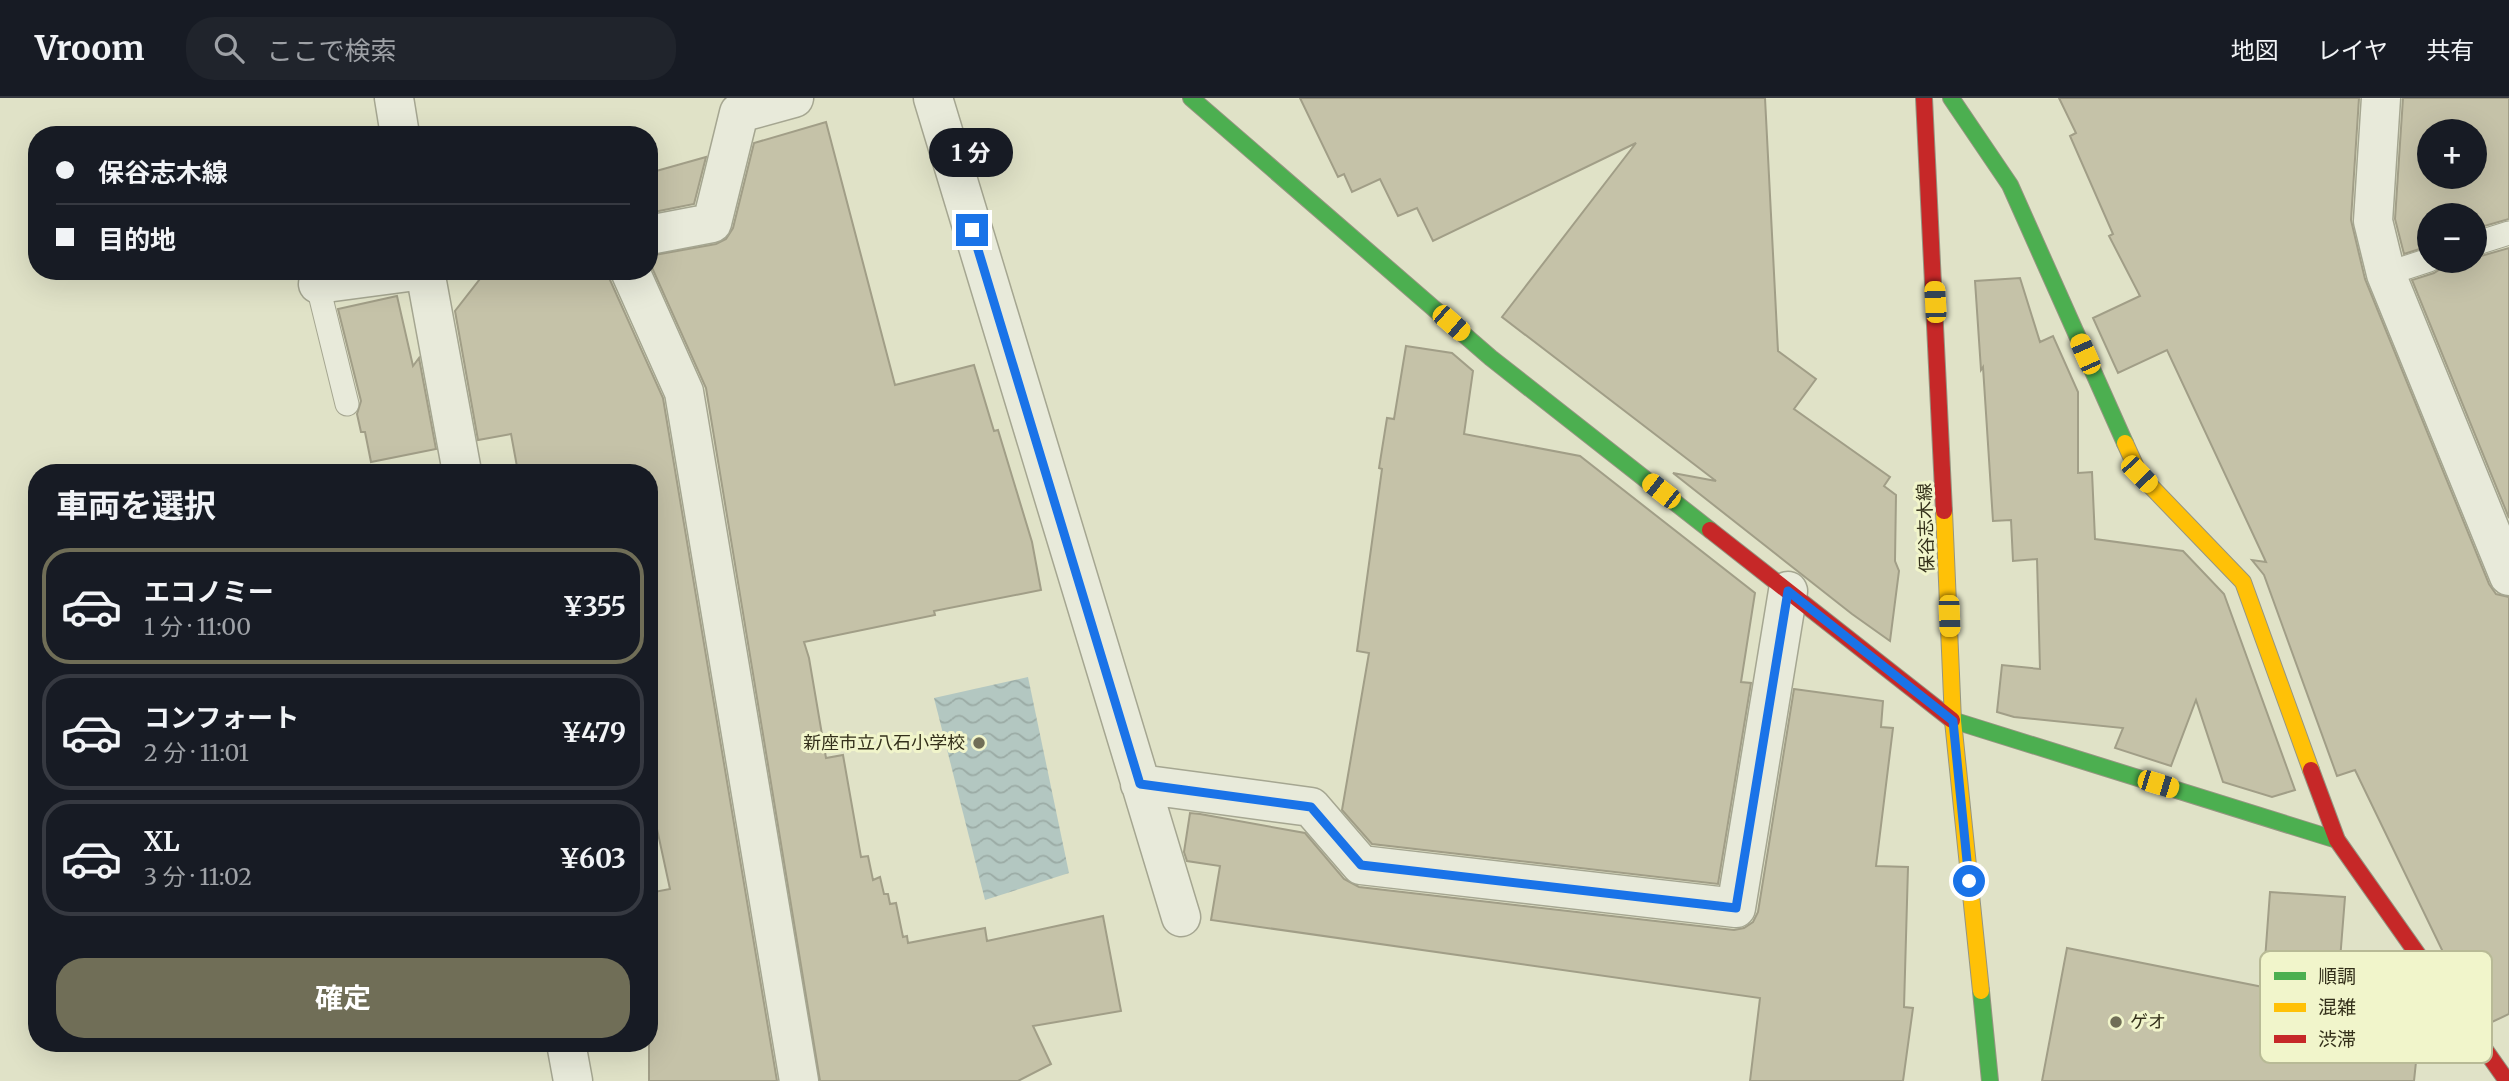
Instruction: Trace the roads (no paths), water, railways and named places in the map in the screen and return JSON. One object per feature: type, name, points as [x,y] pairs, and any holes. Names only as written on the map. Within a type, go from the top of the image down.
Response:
[{"type":"street","points":[[394,98],[399,126]]},
{"type":"street","points":[[658,233],[712,223],[739,113],[794,98]]},
{"type":"street","points":[[933,98],[1181,917]]},
{"type":"street","points":[[1191,98],[1491,358],[1953,721],[2337,840]]},
{"type":"street","name":"保谷志木線","points":[[1924,98],[1953,721],[1990,1081]]},
{"type":"street","points":[[1951,98],[2010,185],[2139,474],[2244,582],[2337,840],[2415,951]]},
{"type":"street","points":[[2381,98],[2373,221],[2386,274],[2509,576]]},
{"type":"street","points":[[427,280],[461,464]]},
{"type":"street","points":[[634,280],[684,392],[799,1081]]},
{"type":"street","points":[[1140,784],[1311,807],[1361,865],[1736,908],[1788,591]]},
{"type":"street","points":[[568,1052],[573,1081]]},
{"type":"street","points":[[2492,1060],[2507,1081]]},
{"type":"lane","points":[[2487,240],[2509,233]]},
{"type":"lane","points":[[2386,274],[2417,264]]},
{"type":"lane","points":[[316,280],[347,404]]},
{"type":"water","points":[[1028,677],[1069,873],[985,900],[934,698]]},
{"type":"place","name":"新座市立八石小学校","points":[[979,743]]},
{"type":"place","name":"ゲオ","points":[[2116,1022]]}]
